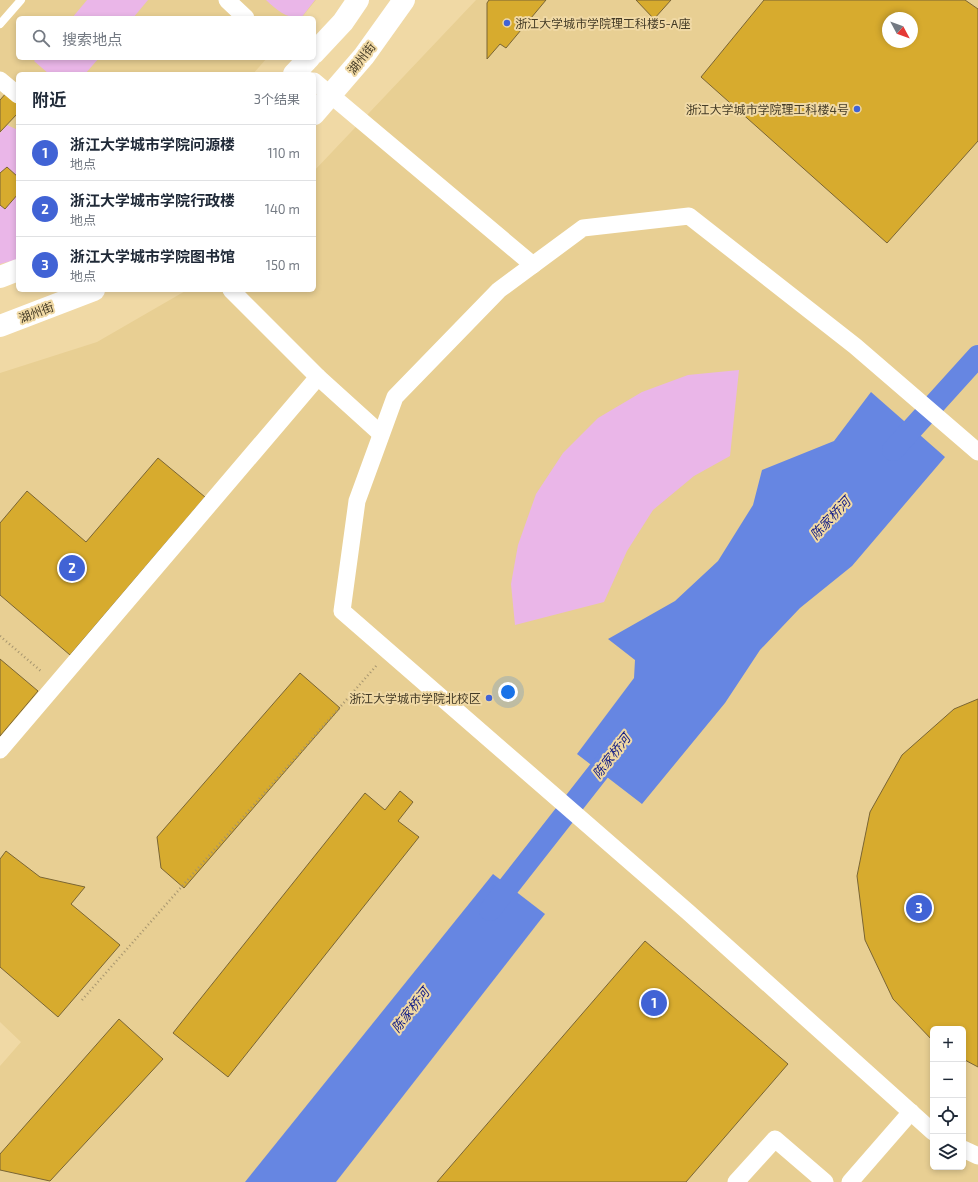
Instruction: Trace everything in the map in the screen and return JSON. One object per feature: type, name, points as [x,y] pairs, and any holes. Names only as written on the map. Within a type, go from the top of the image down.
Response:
[{"type":"main road","points":[[316,52],[343,22],[358,0]]},
{"type":"main road","name":"湖州街","points":[[316,112],[364,56],[404,0]]},
{"type":"main road","points":[[0,277],[16,271]]},
{"type":"main road","name":"湖州街","points":[[0,326],[89,292]]},
{"type":"street","points":[[227,0],[244,16]]},
{"type":"street","points":[[0,80],[16,93]]},
{"type":"street","points":[[316,80],[330,96],[533,265]]},
{"type":"street","points":[[930,1129],[682,907],[342,611],[357,501],[395,397],[499,290],[583,228],[689,216],[855,346],[978,452]]},
{"type":"street","points":[[233,292],[318,377],[381,434]]},
{"type":"street","points":[[0,750],[318,377]]},
{"type":"street","points":[[850,1182],[911,1112]]},
{"type":"street","points":[[736,1182],[775,1139],[826,1182]]},
{"type":"street","points":[[966,1150],[978,1156]]},
{"type":"lane","points":[[0,24],[21,0]]},
{"type":"path","points":[[0,636],[56,684]]},
{"type":"path","points":[[82,1000],[388,652]]},
{"type":"shaded area","points":[[0,0],[316,0],[303,16],[16,16],[16,60],[265,60],[255,72],[16,72],[16,243],[0,248]]},
{"type":"shaded area","points":[[87,0],[148,0],[135,16],[74,16]]},
{"type":"shaded area","points":[[266,0],[315,0],[303,16],[288,16]]},
{"type":"shaded area","name":"浙江大学城市学院北校区","points":[[476,0],[978,0],[978,1182],[0,1182],[0,1066],[21,1042],[0,1022],[0,373],[97,342],[184,292],[316,292],[316,169]]},
{"type":"shaded area","points":[[97,60],[87,72],[47,72],[34,61]]},
{"type":"shaded area","points":[[7,125],[16,129],[16,260],[0,264],[0,133]]},
{"type":"shaded area","points":[[739,370],[730,456],[694,476],[653,510],[627,551],[604,602],[515,625],[511,584],[518,545],[536,494],[563,453],[598,418],[642,392],[688,375]]},
{"type":"water","points":[[871,392],[945,457],[852,566],[800,608],[760,650],[725,703],[642,804],[577,754],[634,678],[635,660],[608,639],[675,601],[718,561],[753,505],[762,470],[834,441]]},
{"type":"water","points":[[493,874],[545,914],[336,1182],[245,1182]]},
{"type":"building","name":"浙江大学城市学院理工科楼5-A座","points":[[489,0],[546,0],[506,48],[500,44],[487,59],[487,3]]},
{"type":"building","points":[[636,0],[671,0],[654,19]]},
{"type":"building","name":"浙江大学城市学院理工科楼4号","points":[[764,0],[965,0],[978,9],[978,141],[887,243],[701,77]]},
{"type":"building","points":[[14,84],[16,86],[16,115],[0,132],[0,100]]},
{"type":"building","points":[[7,167],[16,175],[16,196],[5,209],[0,205],[0,173]]},
{"type":"building","points":[[158,458],[205,497],[70,655],[0,595],[0,523],[27,491],[86,542]]},
{"type":"building","points":[[0,659],[38,691],[0,736]]},
{"type":"building","points":[[300,673],[340,708],[184,888],[161,868],[157,837]]},
{"type":"building","points":[[978,699],[978,1067],[966,1061],[966,1026],[930,1026],[930,1038],[893,999],[865,940],[857,876],[870,812],[902,755],[954,709]]},
{"type":"building","points":[[400,791],[413,802],[398,821],[419,837],[228,1077],[173,1033],[365,793],[385,810]]},
{"type":"building","points":[[6,851],[40,877],[85,887],[71,904],[120,945],[58,1017],[0,967],[0,859]]},
{"type":"building","points":[[645,941],[788,1064],[686,1182],[437,1182]]},
{"type":"building","points":[[119,1019],[163,1059],[50,1181],[0,1170],[0,1154]]},
{"type":"waterway","name":"陈家桥河","points":[[893,450],[978,356]]},
{"type":"waterway","name":"陈家桥河","points":[[490,910],[617,748]]},
{"type":"place","name":"浙江大学城市学院理工科楼5-A座","points":[[507,23]]},
{"type":"place","name":"浙江大学城市学院理工科楼4号","points":[[857,109]]},
{"type":"place","name":"浙江大学城市学院行政楼","points":[[72,568]]},
{"type":"place","name":"浙江大学城市学院北校区","points":[[489,698]]},
{"type":"place","name":"浙江大学城市学院图书馆","points":[[919,908]]},
{"type":"place","name":"浙江大学城市学院问源楼","points":[[654,1003]]}]
